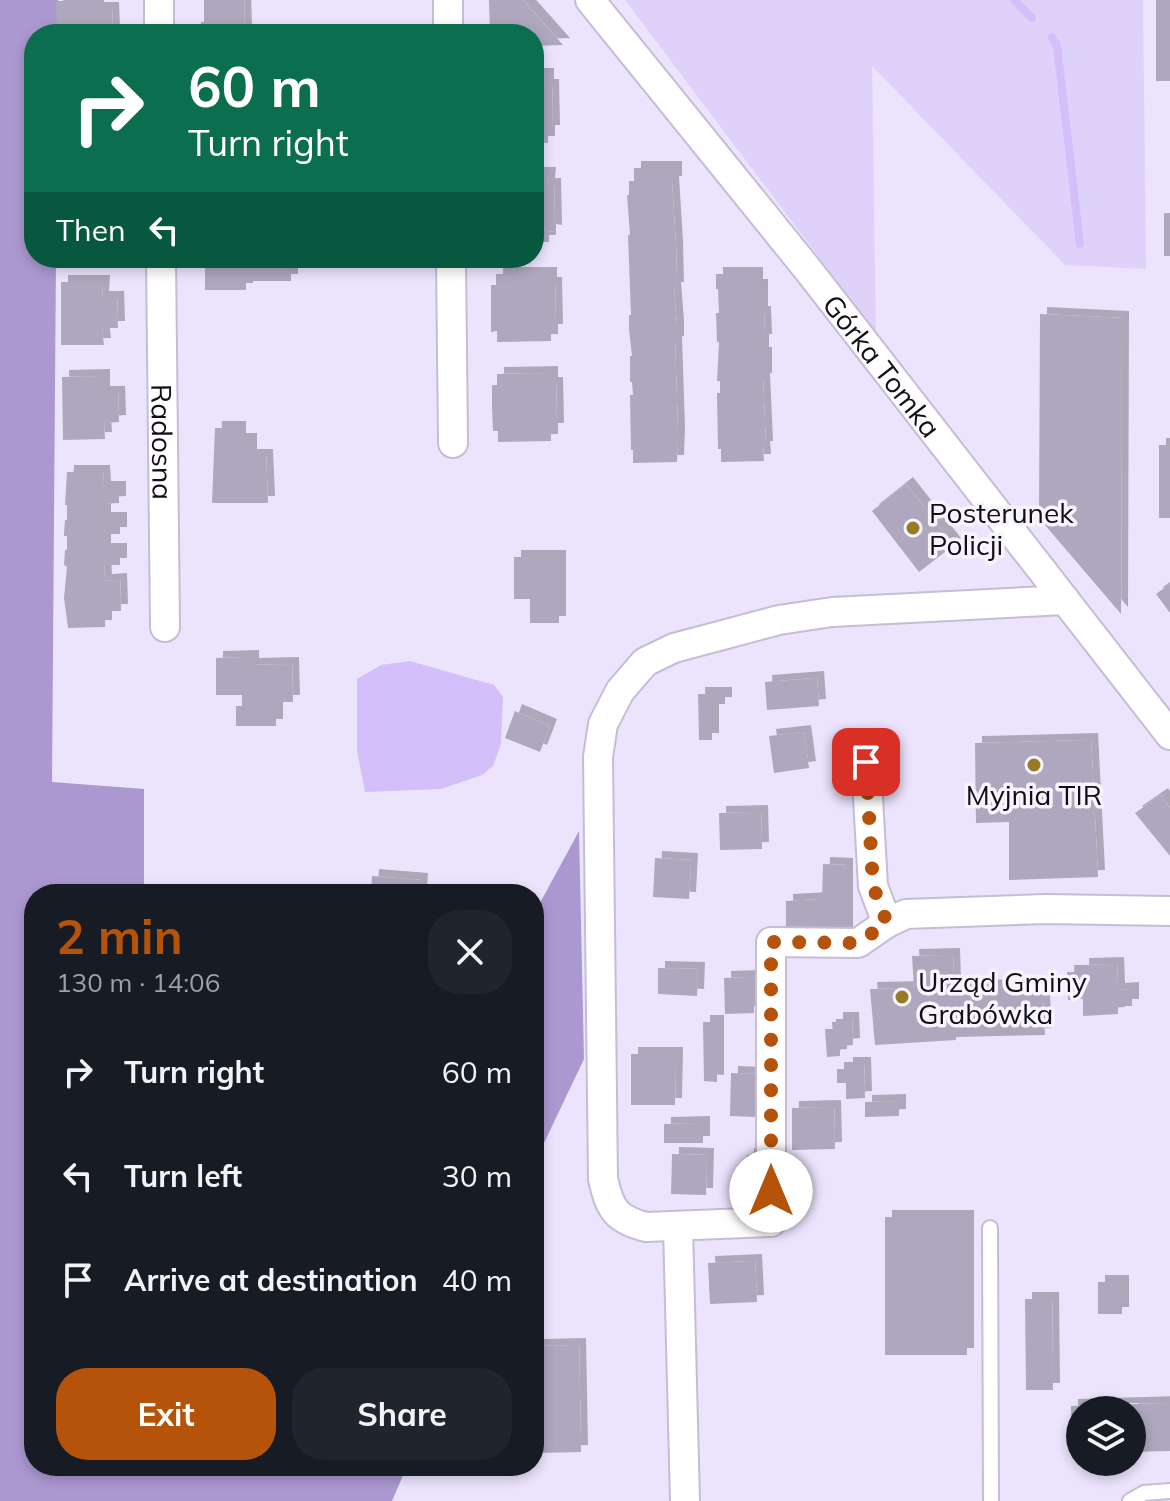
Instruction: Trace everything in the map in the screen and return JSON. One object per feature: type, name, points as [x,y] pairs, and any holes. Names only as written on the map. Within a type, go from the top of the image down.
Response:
[{"type":"street","points":[[159,0],[159,24]]},
{"type":"street","points":[[448,0],[448,24]]},
{"type":"street","name":"Górka Tomka","points":[[590,0],[809,271],[1170,735]]},
{"type":"street","name":"Radosna","points":[[161,268],[165,627]]},
{"type":"street","points":[[451,268],[453,443]]},
{"type":"street","points":[[1065,600],[832,612],[779,620],[674,648],[645,662],[620,691],[603,724],[598,757],[603,1179],[608,1200],[614,1211],[627,1222],[646,1227],[771,1222],[771,942],[858,943],[906,914],[1046,909],[1170,911]]},
{"type":"street","points":[[866,762],[873,886],[887,923]]},
{"type":"street","points":[[678,1226],[685,1501]]},
{"type":"lane","points":[[990,1228],[991,1501]]},
{"type":"lane","points":[[1130,1501],[1144,1493],[1170,1491]]},
{"type":"shaded area","points":[[0,0],[58,0],[58,24],[24,24],[24,268],[56,268],[52,782],[144,789],[144,884],[24,884],[24,1476],[403,1476],[392,1501],[0,1501]]},
{"type":"shaded area","points":[[625,0],[1143,0],[1146,269],[1065,265],[872,66],[876,333]]},
{"type":"shaded area","points":[[410,661],[494,685],[503,697],[501,744],[493,766],[482,775],[441,789],[365,792],[357,751],[357,679],[381,665]]},
{"type":"shaded area","points":[[579,831],[584,1059],[544,1143],[544,896]]},
{"type":"building","points":[[204,0],[244,0],[245,24],[201,24],[204,22]]},
{"type":"building","points":[[489,0],[523,0],[563,45],[544,46],[544,24],[490,24]]},
{"type":"building","points":[[1156,0],[1170,0],[1170,81],[1156,81]]},
{"type":"building","points":[[56,1],[97,1],[97,9],[112,9],[113,24],[57,24]]},
{"type":"building","points":[[544,75],[547,75],[547,86],[552,86],[553,132],[548,132],[548,143],[544,143]]},
{"type":"building","points":[[634,168],[675,168],[675,183],[672,183],[677,289],[674,289],[677,462],[633,463],[631,450],[630,395],[633,395],[630,382],[632,356],[627,195],[629,181],[634,181]]},
{"type":"building","points":[[544,174],[549,174],[548,185],[554,185],[555,232],[549,231],[549,242],[544,242]]},
{"type":"building","points":[[1164,213],[1170,213],[1170,256],[1164,256]]},
{"type":"building","points":[[205,268],[291,268],[291,281],[246,281],[246,290],[205,290]]},
{"type":"building","points":[[496,274],[550,274],[550,284],[555,284],[556,331],[551,331],[551,341],[497,342],[497,331],[491,332],[491,285],[496,285]]},
{"type":"building","points":[[716,274],[756,274],[756,286],[761,286],[765,341],[762,341],[762,354],[765,354],[764,461],[721,462],[721,449],[718,449],[717,393],[720,393],[720,381],[717,381],[719,342],[716,313],[719,313]]},
{"type":"building","points":[[61,282],[103,282],[102,298],[117,298],[118,328],[102,328],[104,345],[61,345]]},
{"type":"building","points":[[1040,314],[1122,318],[1121,614],[1039,518]]},
{"type":"building","points":[[551,373],[551,384],[556,384],[557,430],[551,430],[551,441],[498,442],[498,431],[493,431],[492,408],[492,385],[497,385],[497,374]]},
{"type":"building","points":[[103,376],[103,393],[118,393],[119,422],[104,423],[105,439],[63,440],[62,377]]},
{"type":"building","points":[[215,428],[239,428],[239,440],[250,440],[250,456],[266,456],[268,503],[212,503]]},
{"type":"building","points":[[1159,445],[1170,445],[1170,518],[1159,518]]},
{"type":"building","points":[[67,472],[103,472],[104,488],[119,488],[119,503],[104,504],[104,519],[120,519],[120,534],[104,534],[104,550],[120,550],[120,565],[104,565],[105,581],[120,580],[121,611],[105,611],[105,627],[68,628],[64,598]]},
{"type":"building","name":"Posterunek Policji","points":[[906,484],[954,545],[919,572],[872,511]]},
{"type":"building","points":[[514,557],[559,557],[559,623],[530,623],[530,599],[514,599]]},
{"type":"building","points":[[1170,584],[1170,613],[1156,594]]},
{"type":"building","points":[[252,657],[252,665],[292,664],[293,702],[276,702],[276,726],[236,726],[236,706],[242,706],[242,695],[216,695],[216,658]]},
{"type":"building","points":[[817,678],[819,706],[767,710],[765,682]]},
{"type":"building","points":[[698,694],[725,694],[725,704],[712,704],[712,740],[699,740]]},
{"type":"building","points":[[515,711],[550,726],[540,752],[505,738]]},
{"type":"building","points":[[804,732],[809,768],[774,773],[769,736]]},
{"type":"building","points":[[1091,740],[1098,877],[1009,880],[1009,822],[976,823],[975,743]]},
{"type":"building","points":[[1161,795],[1170,808],[1170,856],[1135,813]]},
{"type":"building","points":[[761,812],[762,849],[720,850],[719,813]]},
{"type":"building","points":[[655,858],[691,860],[689,899],[653,897]]},
{"type":"building","points":[[823,864],[846,865],[846,935],[786,935],[786,901],[822,899]]},
{"type":"building","points":[[372,876],[421,880],[421,884],[372,884]]},
{"type":"building","points":[[953,955],[954,987],[1042,986],[1045,1035],[956,1037],[956,1040],[875,1045],[870,989],[914,988],[912,956]]},
{"type":"building","points":[[1117,964],[1118,990],[1132,989],[1132,1006],[1118,1006],[1118,1014],[1083,1016],[1083,999],[1068,1000],[1067,972],[1082,972],[1082,965]]},
{"type":"building","points":[[658,968],[698,969],[697,996],[658,994]]},
{"type":"building","points":[[754,977],[754,1013],[725,1014],[724,978]]},
{"type":"building","points":[[836,1019],[852,1019],[853,1045],[840,1046],[840,1056],[827,1057],[825,1029],[836,1029]]},
{"type":"building","points":[[703,1022],[717,1022],[717,1082],[704,1081]]},
{"type":"building","points":[[631,1054],[676,1054],[675,1105],[631,1105]]},
{"type":"building","points":[[846,1064],[864,1064],[865,1098],[846,1099],[846,1083],[837,1083],[837,1069],[846,1069]]},
{"type":"building","points":[[731,1073],[760,1074],[759,1117],[730,1116]]},
{"type":"building","points":[[899,1101],[899,1116],[865,1117],[865,1102]]},
{"type":"building","points":[[834,1107],[835,1149],[792,1150],[792,1108]]},
{"type":"building","points":[[703,1123],[703,1143],[664,1143],[664,1124]]},
{"type":"building","points":[[672,1154],[707,1155],[706,1195],[671,1194]]},
{"type":"building","points":[[747,1155],[762,1155],[761,1205],[747,1205]]},
{"type":"building","points":[[885,1217],[967,1217],[967,1355],[885,1355]]},
{"type":"building","points":[[755,1261],[757,1302],[710,1304],[708,1263]]},
{"type":"building","points":[[1098,1282],[1122,1282],[1122,1314],[1098,1314]]},
{"type":"building","points":[[1025,1299],[1052,1299],[1053,1390],[1026,1390]]},
{"type":"building","points":[[579,1345],[581,1452],[544,1453],[544,1346]]},
{"type":"building","points":[[1170,1403],[1170,1451],[1146,1452],[1146,1404]]},
{"type":"waterway","points":[[1014,0],[1032,18]]},
{"type":"waterway","points":[[1052,37],[1057,46],[1080,244]]},
{"type":"place","name":"Posterunek Policji","points":[[913,528]]},
{"type":"place","name":"Myjnia TIR","points":[[1034,765]]},
{"type":"place","name":"Urząd Gminy Grabówka","points":[[902,997]]},
{"type":"route","points":[[771,1191],[771,942],[858,943],[887,923],[873,886],[866,762]]}]
